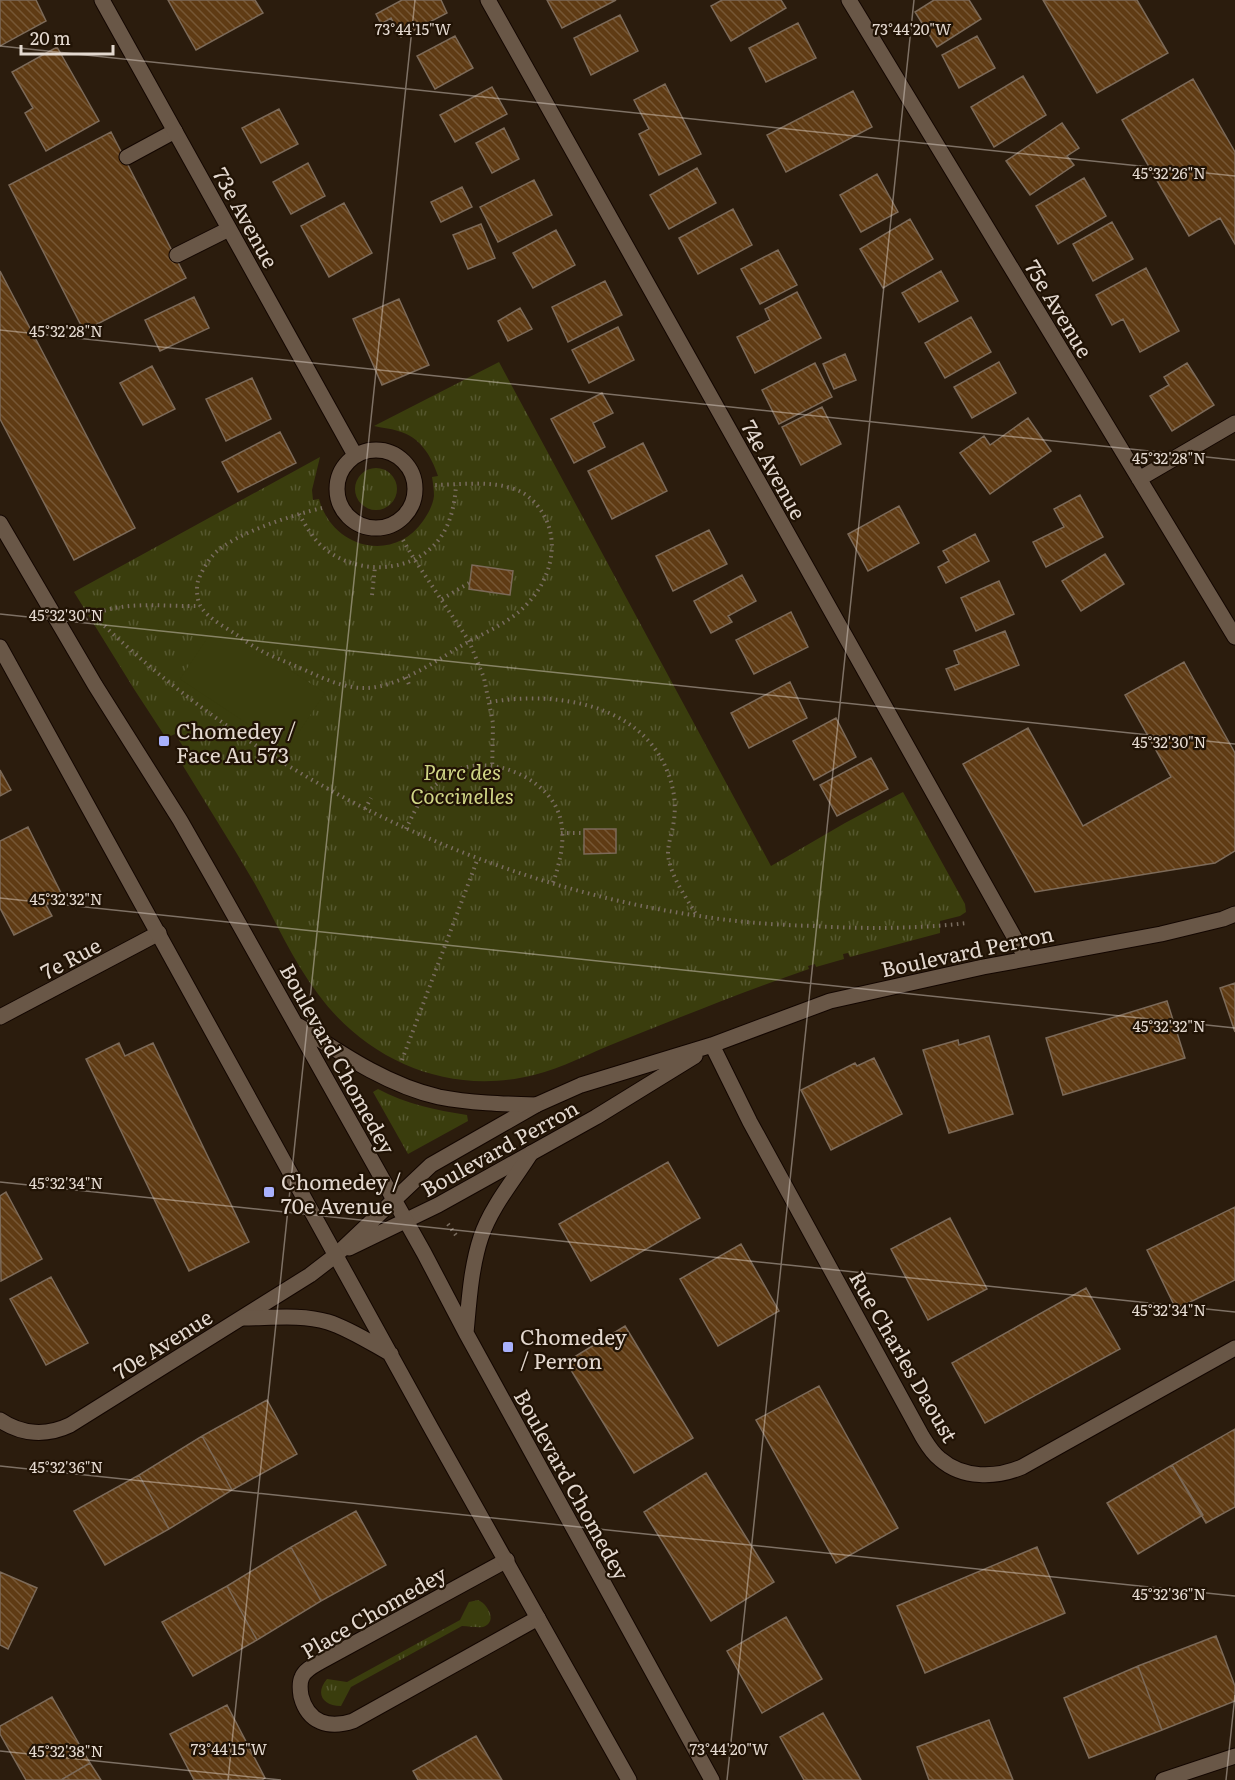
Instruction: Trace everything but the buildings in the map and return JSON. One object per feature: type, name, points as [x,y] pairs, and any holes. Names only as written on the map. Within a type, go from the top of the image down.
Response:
[{"type":"street","name":"73e Avenue","points":[[102,0],[355,455]]},
{"type":"street","name":"74e Avenue","points":[[488,0],[1026,958]]},
{"type":"street","name":"75e Avenue","points":[[849,0],[1235,637]]},
{"type":"street","points":[[127,157],[175,130]]},
{"type":"street","points":[[177,255],[230,229]]},
{"type":"street","points":[[1139,479],[1235,423]]},
{"type":"street","points":[[375,449],[388,451],[410,468],[416,487],[414,500],[408,512],[398,522],[385,527],[372,528],[358,524],[343,510],[337,491],[339,477],[345,465],[355,455],[375,449]]},
{"type":"street","name":"Boulevard Chomedey","points":[[0,523],[95,685],[190,838],[296,1024],[712,1780]]},
{"type":"street","points":[[0,647],[629,1780]]},
{"type":"street","name":"Boulevard Perron","points":[[336,1255],[431,1165],[536,1105],[581,1086],[712,1045],[830,1001],[1026,958],[1161,934],[1235,914]]},
{"type":"street","name":"7e Rue","points":[[0,1017],[159,933]]},
{"type":"street","points":[[296,1024],[337,1051],[384,1077],[421,1092],[461,1100],[536,1105]]},
{"type":"street","name":"Boulevard Perron","points":[[336,1255],[438,1205],[597,1117],[712,1045]]},
{"type":"street","name":"Rue Charles Daoust","points":[[712,1045],[750,1122],[922,1436],[939,1459],[951,1466],[976,1474],[992,1476],[1014,1470],[1235,1348]]},
{"type":"street","points":[[466,1333],[476,1256],[481,1237],[497,1206],[531,1153]]},
{"type":"street","name":"70e Avenue","points":[[0,1420],[22,1431],[47,1433],[70,1425],[301,1282],[336,1255]]},
{"type":"street","points":[[243,1318],[304,1318],[328,1322],[346,1329],[391,1354]]},
{"type":"street","name":"Place Chomedey","points":[[507,1560],[307,1670],[300,1685],[303,1704],[309,1713],[323,1723],[337,1725],[353,1721],[538,1618]]},
{"type":"street","points":[[1163,1780],[1235,1756]]},
{"type":"path","points":[[322,508],[261,527],[226,545],[214,554],[197,585],[200,606],[218,622],[260,650],[338,684],[366,688],[377,687],[406,677],[506,621],[533,598],[547,574],[553,544],[547,521],[541,510],[524,494],[500,485],[433,485]]},
{"type":"path","points":[[299,514],[316,540],[337,557],[352,563],[375,567],[396,566],[414,559],[440,539],[455,501],[456,485]]},
{"type":"path","points":[[404,540],[414,559],[469,641],[484,678],[493,723],[492,777]]},
{"type":"path","points":[[372,595],[375,567]]},
{"type":"path","points":[[442,599],[469,583]]},
{"type":"path","points":[[86,619],[106,609],[200,606]]},
{"type":"path","points":[[93,615],[177,689],[270,755],[365,809],[406,829],[478,858],[553,883],[623,902],[698,916],[747,922],[841,928],[940,926],[967,923]]},
{"type":"path","points":[[406,677],[410,687]]},
{"type":"path","points":[[490,702],[540,698],[594,706],[624,720],[636,729],[660,756],[672,788],[675,816],[668,853],[671,867],[698,916]]},
{"type":"path","points":[[406,829],[423,798],[432,788],[460,770],[473,766],[493,766],[512,771],[538,786],[556,807],[563,845],[553,883]]},
{"type":"path","points":[[365,809],[370,798]]},
{"type":"path","points":[[561,833],[584,833]]},
{"type":"path","points":[[399,1066],[478,858]]},
{"type":"green space","name":"Parc des Coccinelles","points":[[499,362],[771,866],[903,792],[965,904],[966,912],[960,916],[940,921],[940,933],[850,957],[848,953],[843,954],[844,959],[816,967],[815,964],[808,966],[809,969],[713,1004],[534,1075],[503,1080],[472,1081],[442,1077],[413,1068],[386,1055],[338,1018],[300,968],[255,884],[177,756],[186,751],[175,734],[166,738],[74,592],[320,457],[312,490],[313,500],[319,499],[326,516],[337,529],[350,539],[365,545],[380,546],[396,543],[410,534],[427,515],[434,496],[432,477],[438,476],[428,454],[413,438],[395,430],[374,426]]},
{"type":"green space","points":[[376,468],[384,469],[391,474],[396,481],[396,497],[391,504],[384,509],[376,510],[368,509],[361,504],[356,497],[355,489],[356,481],[361,474],[368,469]]},
{"type":"green space","points":[[218,622],[325,693],[287,750],[180,679]]},
{"type":"green space","points":[[378,1089],[421,1106],[467,1115],[468,1121],[408,1154],[373,1092]]},
{"type":"green space","points":[[478,1600],[490,1613],[488,1625],[483,1627],[462,1626],[351,1687],[341,1706],[329,1704],[322,1698],[321,1689],[327,1679],[347,1682],[460,1620],[469,1602]]},
{"type":"place","name":"Chomedey / Face Au 573","points":[[164,741]]},
{"type":"place","name":"Chomedey / 70e Avenue","points":[[269,1192]]},
{"type":"place","name":"Chomedey / Perron","points":[[508,1347]]}]
